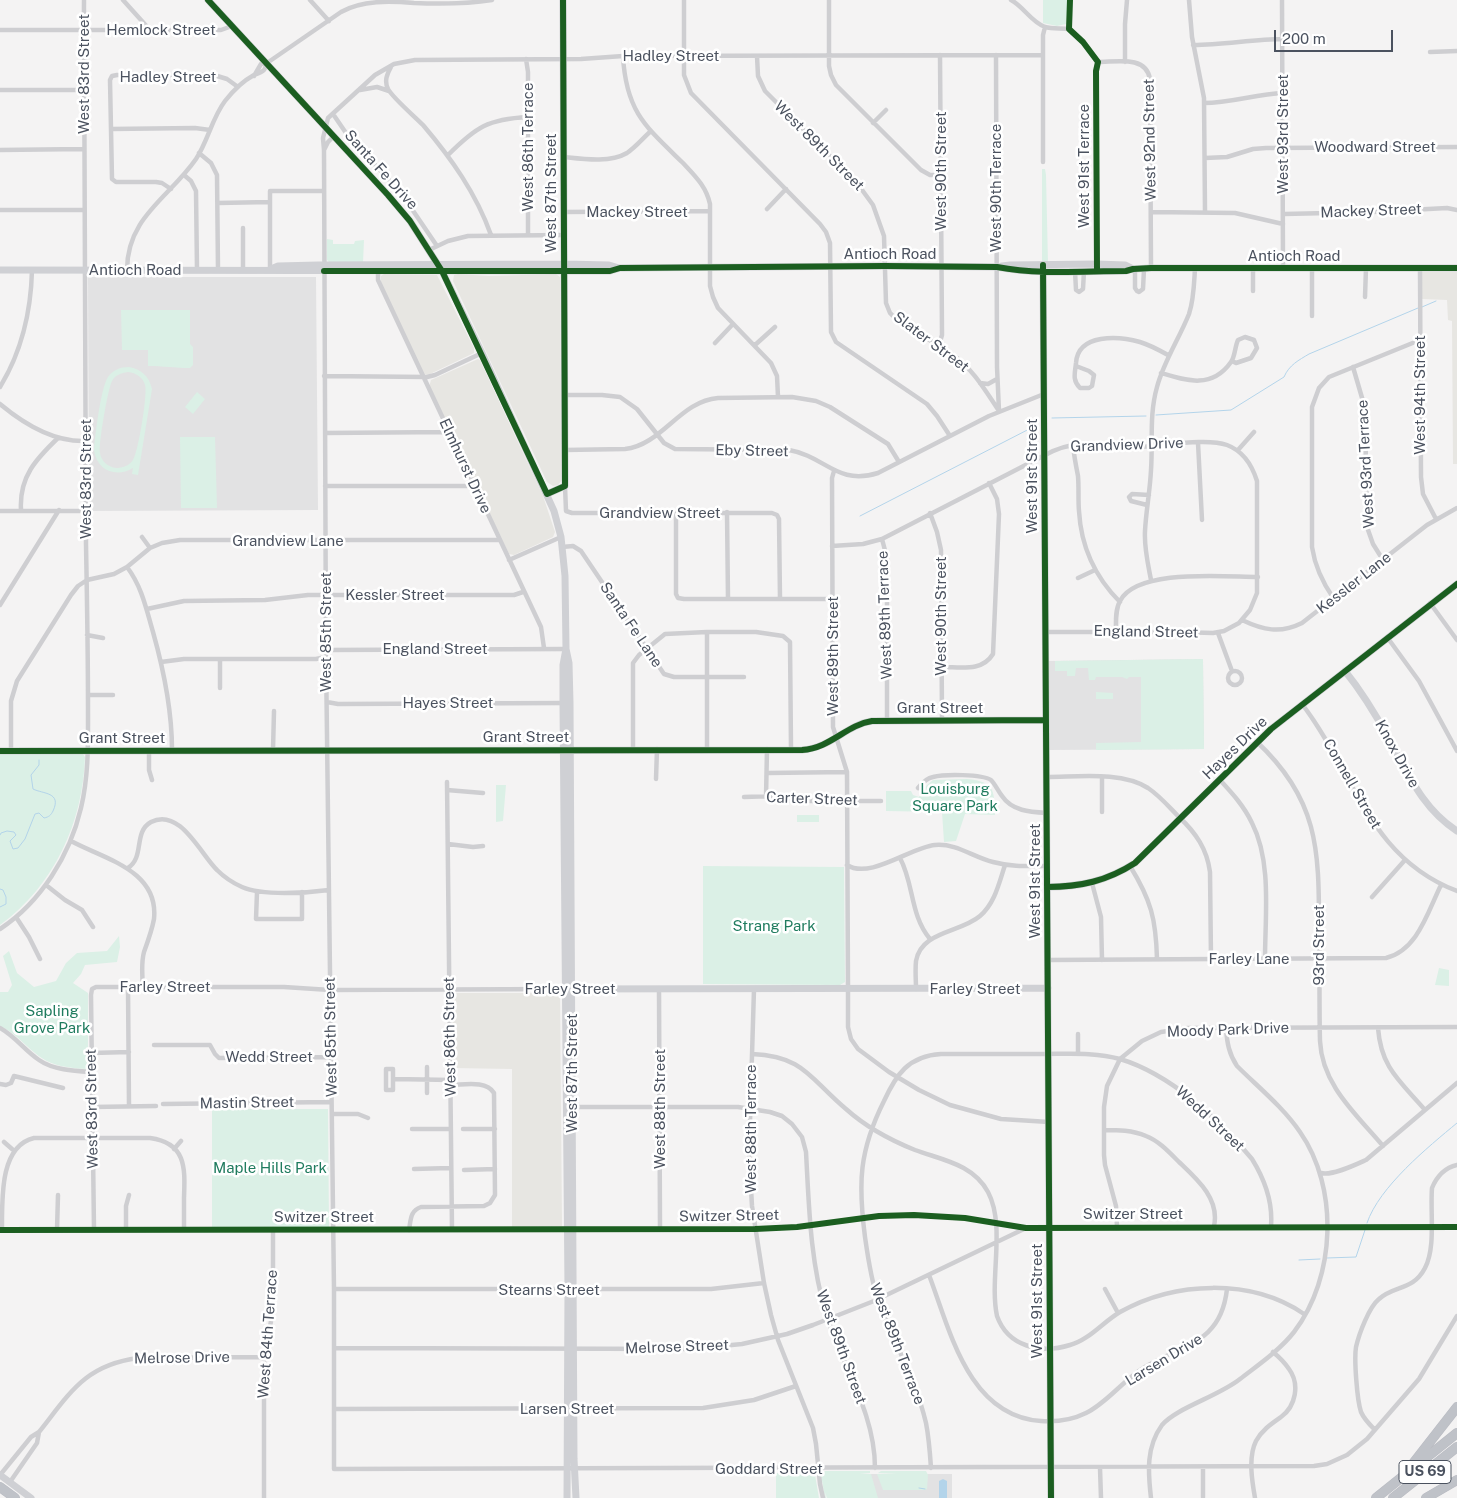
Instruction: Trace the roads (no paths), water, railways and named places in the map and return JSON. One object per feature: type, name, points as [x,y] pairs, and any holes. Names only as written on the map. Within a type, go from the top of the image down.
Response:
[{"type":"highway","points":[[1401,1478],[1457,1407]]},
{"type":"highway","name":"US 69","points":[[1376,1498],[1457,1433]]},
{"type":"highway","name":"US 69","points":[[1393,1498],[1457,1447]]},
{"type":"highway","points":[[1426,1498],[1457,1480]]},
{"type":"highway","points":[[0,1487],[15,1498]]},
{"type":"street","name":"West 83rd Street","points":[[0,929],[16,917],[46,885],[60,862],[71,841],[86,782],[88,695],[84,270],[84,0]]},
{"type":"street","points":[[123,0],[150,30]]},
{"type":"street","name":"Santa Fe Drive","points":[[208,0],[410,221],[440,268],[482,353],[547,494]]},
{"type":"street","points":[[310,0],[329,20]]},
{"type":"street","points":[[127,270],[128,250],[134,234],[150,211],[184,175],[199,153],[220,109],[238,87],[254,76],[260,65],[267,63],[352,6],[370,2],[492,0]]},
{"type":"street","name":"West 87th Street","points":[[563,0],[565,486]]},
{"type":"street","points":[[684,0],[683,56],[686,82],[693,97],[826,232],[830,243],[831,332],[836,342],[927,404],[950,436]]},
{"type":"street","points":[[829,0],[831,75],[836,85],[920,170],[930,176],[941,175]]},
{"type":"street","points":[[1012,0],[1035,21],[1045,27],[1069,29],[1083,42],[1098,62],[1125,62],[1127,0]]},
{"type":"street","points":[[1069,29],[1070,0]]},
{"type":"street","points":[[1189,0],[1189,18],[1201,77],[1204,104],[1205,212]]},
{"type":"street","name":"West 93rd Street","points":[[1282,0],[1283,268]]},
{"type":"street","name":"Hemlock Street","points":[[0,30],[221,30],[232,26]]},
{"type":"street","points":[[1043,162],[1043,35],[1045,27]]},
{"type":"street","points":[[1194,45],[1282,39]]},
{"type":"street","points":[[1430,52],[1457,52]]},
{"type":"street","name":"West 90th Terrace","points":[[996,55],[997,379],[999,412]]},
{"type":"street","name":"Hadley Street","points":[[326,127],[328,118],[375,75],[391,66],[415,60],[564,59],[623,56],[1043,55]]},
{"type":"street","points":[[623,56],[625,81],[631,101],[640,118],[650,131],[699,180],[707,194],[710,211],[710,286],[714,301],[718,308],[769,360],[778,380],[778,397]]},
{"type":"street","name":"West 89th Street","points":[[757,56],[758,76],[765,91],[857,183],[870,201],[878,215],[884,236],[885,266]]},
{"type":"street","name":"West 90th Street","points":[[939,345],[942,335],[940,56]]},
{"type":"street","name":"West 86th Terrace","points":[[526,59],[528,72],[528,234]]},
{"type":"street","name":"West 91st Terrace","points":[[1097,268],[1096,71],[1098,62]]},
{"type":"street","name":"West 92nd Street","points":[[1125,62],[1143,65],[1147,69],[1150,79],[1151,212],[1148,268]]},
{"type":"street","points":[[391,66],[387,75],[387,86],[448,155],[472,192],[491,234]]},
{"type":"street","name":"Hadley Street","points":[[110,94],[110,80],[112,76],[117,75],[214,74],[227,79],[238,87]]},
{"type":"street","points":[[359,90],[377,87],[390,91]]},
{"type":"street","points":[[0,90],[84,90]]},
{"type":"street","points":[[1204,104],[1226,102],[1255,95],[1283,93]]},
{"type":"street","name":"West 83rd Street","points":[[110,94],[112,179],[116,182],[162,183],[171,189]]},
{"type":"street","points":[[873,123],[886,110]]},
{"type":"street","points":[[333,114],[346,133],[401,193],[437,246]]},
{"type":"street","points":[[448,155],[469,134],[484,125],[504,119],[528,116]]},
{"type":"street","name":"West 85th Street","points":[[326,127],[323,138],[324,376],[334,1290],[334,1469]]},
{"type":"street","points":[[111,129],[195,128],[210,130]]},
{"type":"street","points":[[564,158],[618,157],[631,150],[650,131]]},
{"type":"street","points":[[324,150],[334,136]]},
{"type":"street","name":"Woodward Street","points":[[1205,158],[1227,157],[1260,148],[1457,147]]},
{"type":"street","points":[[0,150],[84,149]]},
{"type":"street","points":[[199,153],[211,163],[218,182],[218,270]]},
{"type":"street","points":[[184,175],[191,181],[196,191],[197,270]]},
{"type":"street","points":[[767,209],[786,190]]},
{"type":"street","points":[[270,269],[270,191],[324,191]]},
{"type":"street","points":[[218,203],[270,202]]},
{"type":"street","name":"Mackey Street","points":[[1284,214],[1447,208],[1457,210]]},
{"type":"street","points":[[0,210],[84,210]]},
{"type":"street","name":"Mackey Street","points":[[564,212],[710,211]]},
{"type":"street","points":[[1151,212],[1245,214],[1283,224]]},
{"type":"street","points":[[243,228],[243,270]]},
{"type":"street","points":[[429,250],[459,237],[491,234],[564,235]]},
{"type":"street","name":"Antioch Road","points":[[0,270],[270,269],[279,271],[324,268],[564,267],[609,265],[620,268],[885,266],[997,267],[1010,270],[1097,268],[1125,265],[1134,269],[1457,268]]},
{"type":"street","name":"Slater Street","points":[[885,266],[886,303],[890,313],[964,364],[980,383],[999,412]]},
{"type":"street","name":"Elmhurst Drive","points":[[378,268],[378,280],[541,627],[544,648]]},
{"type":"street","name":"Antioch Road","points":[[1043,268],[1075,271],[1097,268]]},
{"type":"street","name":"West 91st Street","points":[[1043,268],[1051,1498]]},
{"type":"street","points":[[1134,269],[1135,288],[1139,292],[1143,289],[1148,268]]},
{"type":"street","points":[[1151,580],[1145,544],[1152,470],[1152,414],[1155,393],[1161,373],[1189,313],[1194,290],[1195,268]]},
{"type":"street","points":[[1312,268],[1312,316]]},
{"type":"street","points":[[1365,297],[1366,268]]},
{"type":"street","name":"West 94th Street","points":[[1420,268],[1421,484],[1427,503],[1436,519]]},
{"type":"street","name":"Antioch Road","points":[[1252,269],[1252,291]]},
{"type":"street","points":[[0,387],[13,363],[26,327],[31,298],[32,270]]},
{"type":"street","points":[[1075,271],[1075,285],[1076,290],[1079,292],[1083,289],[1084,271]]},
{"type":"street","points":[[715,343],[733,324]]},
{"type":"street","points":[[755,345],[775,327]]},
{"type":"street","points":[[1161,373],[1185,380],[1200,381],[1212,378],[1232,361],[1238,340],[1245,337],[1254,340],[1257,348],[1251,358],[1236,363],[1232,361]]},
{"type":"street","points":[[1076,366],[1094,375],[1092,386],[1080,388],[1074,380],[1077,355],[1090,342],[1102,339],[1130,340],[1147,345],[1168,355]]},
{"type":"street","points":[[1334,599],[1319,574],[1312,547],[1312,407],[1316,394],[1322,384],[1335,374],[1420,340]]},
{"type":"street","points":[[324,376],[435,375],[482,353]]},
{"type":"street","name":"West 93rd Terrace","points":[[1353,366],[1365,408],[1367,527],[1372,544],[1383,560]]},
{"type":"street","points":[[980,383],[988,384],[997,379]]},
{"type":"street","name":"Eby Street","points":[[564,396],[602,395],[620,398],[630,403],[670,447],[681,450],[782,450],[799,452],[814,458],[834,471],[847,476],[863,477],[878,473],[999,412],[1044,394]]},
{"type":"street","points":[[565,450],[629,449],[642,445],[692,407],[706,400],[778,397],[804,398],[830,407],[888,444],[899,462]]},
{"type":"street","points":[[0,404],[30,425],[58,438],[85,441]]},
{"type":"street","points":[[325,433],[449,432]]},
{"type":"street","points":[[1242,620],[1255,602],[1258,577],[1257,482],[1252,466],[1238,450],[1254,432]]},
{"type":"street","points":[[21,510],[22,490],[28,472],[37,458],[58,438]]},
{"type":"street","points":[[1198,443],[1202,520]]},
{"type":"street","name":"Grandview Drive","points":[[832,546],[863,544],[882,539],[1045,455],[1073,445],[1151,446],[1218,443],[1238,450]]},
{"type":"street","points":[[1073,445],[1078,476],[1081,528],[1088,556],[1108,590],[1120,602]]},
{"type":"street","name":"West 89th Street","points":[[834,471],[832,478],[833,727],[847,772],[848,989]]},
{"type":"street","points":[[942,667],[980,666],[989,661],[993,654],[1000,514],[996,495],[989,483]]},
{"type":"street","points":[[325,486],[457,486],[475,484]]},
{"type":"street","points":[[547,494],[565,486]]},
{"type":"street","name":"Grandview Street","points":[[565,486],[566,510],[572,513],[727,512],[772,513],[777,515],[779,519],[780,599]]},
{"type":"street","name":"West 87th Street","points":[[547,494],[554,510],[561,537],[565,575],[566,649],[569,663],[566,703],[571,1469],[567,1498]]},
{"type":"street","points":[[1148,504],[1131,501],[1129,497],[1132,494],[1149,495]]},
{"type":"street","name":"Kessler Lane","points":[[1242,620],[1263,629],[1273,630],[1288,629],[1302,623],[1436,519],[1457,508]]},
{"type":"street","points":[[0,605],[59,510]]},
{"type":"street","points":[[0,511],[86,511]]},
{"type":"street","points":[[676,512],[676,594],[678,598],[684,600],[833,599]]},
{"type":"street","points":[[727,512],[728,600]]},
{"type":"street","name":"West 90th Street","points":[[930,513],[941,550],[942,720]]},
{"type":"street","points":[[509,560],[561,537]]},
{"type":"street","points":[[142,538],[150,548]]},
{"type":"street","name":"West 89th Terrace","points":[[882,539],[887,558],[888,721]]},
{"type":"street","name":"Grandview Lane","points":[[86,580],[106,576],[127,567],[150,548],[162,543],[180,540],[500,540]]},
{"type":"street","name":"Santa Fe Lane","points":[[562,548],[572,546],[581,551],[661,670],[668,676],[744,677]]},
{"type":"street","points":[[127,567],[140,587],[161,662],[170,703],[172,750]]},
{"type":"street","points":[[1078,578],[1095,570]]},
{"type":"street","points":[[1116,632],[1117,612],[1120,602],[1132,589],[1151,580],[1175,577],[1258,577]]},
{"type":"street","points":[[11,751],[11,701],[16,681],[71,595],[86,580]]},
{"type":"street","name":"Hayes Drive","points":[[1047,887],[1064,887],[1092,883],[1112,876],[1130,866],[1258,742],[1302,704],[1430,603],[1457,584]]},
{"type":"street","name":"Kessler Street","points":[[147,609],[184,600],[265,600],[326,595],[514,595],[523,592]]},
{"type":"street","points":[[1430,603],[1457,640]]},
{"type":"street","name":"England Street","points":[[1046,632],[1218,633],[1234,627],[1242,620]]},
{"type":"street","points":[[706,749],[707,632]]},
{"type":"street","points":[[633,749],[633,663],[635,659],[665,634],[707,632],[756,632],[784,636],[790,642],[791,749]]},
{"type":"street","points":[[1218,633],[1232,671]]},
{"type":"street","points":[[87,635],[103,638]]},
{"type":"street","points":[[1388,637],[1419,681],[1457,751]]},
{"type":"street","points":[[544,648],[566,649]]},
{"type":"street","name":"England Street","points":[[326,650],[544,648]]},
{"type":"street","points":[[161,662],[178,659],[326,657]]},
{"type":"street","points":[[220,659],[220,688]]},
{"type":"street","name":"Knox Drive","points":[[1345,671],[1374,712],[1419,794],[1437,816],[1457,831]]},
{"type":"street","points":[[88,695],[113,695]]},
{"type":"street","name":"Hayes Street","points":[[327,702],[338,704],[566,703]]},
{"type":"street","name":"Connell Street","points":[[1302,704],[1328,741],[1376,827],[1404,860],[1424,875],[1457,891]]},
{"type":"street","points":[[273,750],[274,712]]},
{"type":"street","name":"Grant Street","points":[[0,751],[791,749],[816,748],[865,722],[1046,720]]},
{"type":"street","name":"93rd Street","points":[[1258,742],[1290,779],[1304,806],[1314,836],[1319,866],[1321,1052],[1328,1075],[1341,1097],[1383,1146]]},
{"type":"street","points":[[656,779],[657,749]]},
{"type":"street","points":[[766,797],[768,749]]},
{"type":"street","points":[[149,750],[149,770],[152,780]]},
{"type":"street","points":[[768,773],[847,772]]},
{"type":"street","points":[[918,788],[923,782],[934,776],[980,776],[991,780],[1011,806],[1026,812],[1047,813]]},
{"type":"street","points":[[1046,777],[1125,779],[1142,785],[1160,798],[1181,818],[1199,839],[1209,862],[1211,959]]},
{"type":"street","points":[[1102,777],[1102,812]]},
{"type":"street","points":[[1220,780],[1245,810],[1261,848],[1265,874],[1265,959]]},
{"type":"street","name":"West 86th Street","points":[[447,782],[452,1229]]},
{"type":"street","points":[[447,790],[482,792]]},
{"type":"street","name":"Carter Street","points":[[744,797],[774,796],[790,801],[881,801]]},
{"type":"street","points":[[128,868],[133,865],[138,855],[141,834],[144,829],[155,821],[167,820],[185,830],[209,861],[225,877],[244,888],[257,892],[329,890]]},
{"type":"street","points":[[71,841],[128,868],[137,874],[146,886],[154,909],[152,930],[143,958],[143,987]]},
{"type":"street","points":[[448,844],[473,847],[483,846]]},
{"type":"street","points":[[847,865],[853,869],[876,866],[925,847],[943,845],[960,848],[992,862],[1015,866],[1047,866]]},
{"type":"street","points":[[900,858],[910,883],[916,916],[930,939]]},
{"type":"street","points":[[1372,897],[1404,860]]},
{"type":"street","points":[[916,989],[916,959],[920,950],[930,939],[967,925],[980,916],[992,903],[996,895],[1005,864]]},
{"type":"street","points":[[1130,866],[1142,886],[1152,910],[1157,960]]},
{"type":"street","points":[[1092,883],[1100,917],[1102,960]]},
{"type":"street","name":"Farley Lane","points":[[1048,960],[1379,959],[1397,954],[1415,938],[1441,884]]},
{"type":"street","points":[[46,885],[82,910],[93,927]]},
{"type":"street","points":[[257,892],[256,919],[302,919],[302,892]]},
{"type":"street","points":[[16,917],[40,959]]},
{"type":"street","name":"Farley Street","points":[[92,989],[96,987],[284,986],[330,990],[1048,988]]},
{"type":"street","points":[[128,987],[129,1106]]},
{"type":"street","name":"West 83rd Street","points":[[92,989],[94,1230]]},
{"type":"street","name":"West 88th Street","points":[[660,989],[660,1229]]},
{"type":"street","name":"West 88th Terrace","points":[[754,989],[749,1170],[755,1228],[764,1283],[777,1336],[813,1428],[823,1498]]},
{"type":"street","points":[[848,989],[848,1027],[850,1039],[858,1049],[896,1076],[932,1097],[966,1110],[1001,1119],[1049,1122]]},
{"type":"street","points":[[0,1028],[16,1039],[40,1061],[60,1068],[92,1072]]},
{"type":"street","points":[[1151,1498],[1150,1450],[1153,1440],[1166,1421],[1172,1416],[1231,1386],[1291,1336],[1315,1291],[1324,1261],[1326,1204],[1321,1173],[1309,1147],[1293,1123],[1231,1058],[1226,1028]]},
{"type":"street","points":[[1378,1028],[1381,1049],[1386,1062],[1425,1110]]},
{"type":"street","name":"Moody Park Drive","points":[[1117,1226],[1116,1206],[1105,1165],[1105,1097],[1107,1086],[1120,1059],[1142,1041],[1161,1032],[1179,1029],[1457,1028]]},
{"type":"street","points":[[1078,1034],[1078,1054]]},
{"type":"street","name":"Wedd Street","points":[[154,1045],[210,1045],[219,1058],[330,1057]]},
{"type":"street","points":[[92,1053],[128,1052]]},
{"type":"street","points":[[752,1054],[773,1055],[791,1061],[802,1068],[846,1109],[872,1128],[899,1143],[953,1162],[978,1178],[988,1193],[994,1211],[997,1312],[1001,1325],[1009,1336],[1018,1343],[1035,1348],[1064,1347],[1079,1341],[1118,1313],[1139,1302],[1195,1288],[1227,1289],[1264,1296],[1280,1301],[1304,1314]]},
{"type":"street","name":"Wedd Street","points":[[896,1076],[911,1063],[926,1056],[936,1054],[1078,1054],[1120,1059],[1150,1072],[1180,1090],[1204,1110],[1245,1150],[1258,1169],[1267,1190],[1271,1209],[1271,1226]]},
{"type":"street","points":[[427,1067],[427,1093]]},
{"type":"street","points":[[386,1069],[393,1069],[394,1080],[393,1090],[386,1090],[386,1069]]},
{"type":"street","points":[[0,1084],[6,1085],[11,1083],[14,1076],[63,1088]]},
{"type":"street","name":"West 89th Terrace","points":[[896,1076],[872,1128],[861,1172],[860,1198],[869,1264],[878,1299],[920,1403],[929,1438],[931,1468]]},
{"type":"street","points":[[394,1080],[426,1080],[482,1085],[492,1090],[494,1098],[495,1195],[490,1203],[484,1206],[417,1208],[411,1215],[409,1230]]},
{"type":"street","points":[[1321,1173],[1326,1174],[1366,1160],[1457,1082]]},
{"type":"street","name":"Mastin Street","points":[[163,1104],[332,1102]]},
{"type":"street","points":[[92,1107],[156,1106]]},
{"type":"street","points":[[569,1107],[738,1107],[750,1109]]},
{"type":"street","name":"West 89th Street","points":[[750,1109],[782,1116],[792,1124],[802,1137],[806,1152],[817,1281],[828,1320],[865,1411],[872,1438],[874,1468]]},
{"type":"street","name":"West 85th Street","points":[[332,1114],[358,1114],[368,1118]]},
{"type":"street","points":[[412,1129],[450,1129]]},
{"type":"street","points":[[464,1129],[494,1129]]},
{"type":"street","points":[[1104,1130],[1138,1133],[1161,1144],[1206,1190],[1213,1206],[1214,1226]]},
{"type":"street","points":[[1,1230],[2,1168],[5,1157],[12,1149],[22,1141],[34,1138],[93,1138],[157,1139],[168,1143],[180,1154],[185,1168],[184,1230]]},
{"type":"street","points":[[4,1142],[12,1149]]},
{"type":"street","points":[[174,1149],[181,1142]]},
{"type":"street","points":[[1375,1430],[1361,1411],[1356,1346],[1367,1316],[1375,1302],[1383,1295],[1410,1284],[1423,1273],[1430,1254],[1432,1195],[1435,1182],[1443,1172],[1457,1165]]},
{"type":"street","points":[[414,1168],[450,1168]]},
{"type":"street","points":[[464,1170],[495,1169]]},
{"type":"street","points":[[57,1230],[58,1195]]},
{"type":"street","points":[[126,1230],[128,1195]]},
{"type":"street","name":"Switzer Street","points":[[1,1230],[755,1228],[811,1226],[863,1218],[928,1215],[965,1218],[1026,1228],[1117,1226],[1457,1227]]},
{"type":"street","name":"Melrose Street","points":[[334,1348],[706,1348],[742,1344],[777,1336],[828,1320],[878,1299],[1026,1228]]},
{"type":"street","name":"West 84th Terrace","points":[[264,1498],[264,1357],[273,1311],[273,1229]]},
{"type":"street","points":[[929,1275],[946,1325],[960,1356],[984,1392],[998,1406],[1012,1414],[1034,1420],[1050,1421]]},
{"type":"street","name":"Stearns Street","points":[[334,1290],[711,1289],[764,1283]]},
{"type":"street","name":"Larsen Drive","points":[[1050,1421],[1076,1417],[1098,1407],[1120,1386],[1144,1368],[1201,1340],[1218,1321],[1224,1306],[1227,1289]]},
{"type":"street","points":[[1105,1290],[1118,1313]]},
{"type":"street","name":"Goddard Street","points":[[334,1469],[1306,1467],[1327,1464],[1353,1451],[1375,1430],[1419,1379],[1457,1316]]},
{"type":"street","points":[[1255,1498],[1252,1454],[1257,1438],[1289,1409],[1296,1386],[1292,1374],[1274,1352]]},
{"type":"street","name":"Melrose Drive","points":[[0,1475],[31,1437],[39,1432],[78,1384],[93,1372],[117,1361],[138,1358],[264,1357]]},
{"type":"street","name":"Larsen Street","points":[[334,1409],[710,1408],[754,1400],[796,1386]]},
{"type":"street","name":"West 87th Street","points":[[571,1409],[568,1451],[576,1498]]},
{"type":"street","name":"Melrose Drive","points":[[10,1482],[36,1443],[39,1432]]},
{"type":"street","points":[[1100,1468],[1101,1498]]},
{"type":"street","points":[[1203,1468],[1203,1497]]},
{"type":"street","points":[[0,1475],[31,1498]]},
{"type":"water","points":[[943,1479],[947,1481],[947,1498],[939,1498],[939,1481]]},
{"type":"waterway","points":[[1422,307],[1436,301]]},
{"type":"waterway","points":[[1156,415],[1231,410],[1284,377],[1291,366],[1309,354],[1418,308]]},
{"type":"waterway","points":[[1052,418],[1146,416]]},
{"type":"waterway","points":[[860,516],[1037,425]]},
{"type":"waterway","points":[[0,835],[7,831],[14,832],[16,835],[10,841],[13,849],[18,848],[25,839],[35,814],[39,813],[44,818],[50,816],[53,811],[55,805],[53,797],[33,789],[31,775],[39,765],[39,760]]},
{"type":"waterway","points":[[0,889],[3,890],[6,897],[6,904],[0,907]]},
{"type":"waterway","points":[[1367,1223],[1373,1209],[1393,1182],[1457,1123]]},
{"type":"waterway","points":[[1327,1258],[1356,1257],[1365,1230]]},
{"type":"waterway","points":[[1299,1260],[1320,1259]]},
{"type":"waterway","points":[[919,1488],[925,1489]]},
{"type":"park label","name":"Louisburg Square Park","points":[[955,798]]},
{"type":"park label","name":"Strang Park","points":[[774,926]]},
{"type":"park label","name":"Sapling Grove Park","points":[[52,1020]]},
{"type":"park label","name":"Maple Hills Park","points":[[270,1168]]}]
